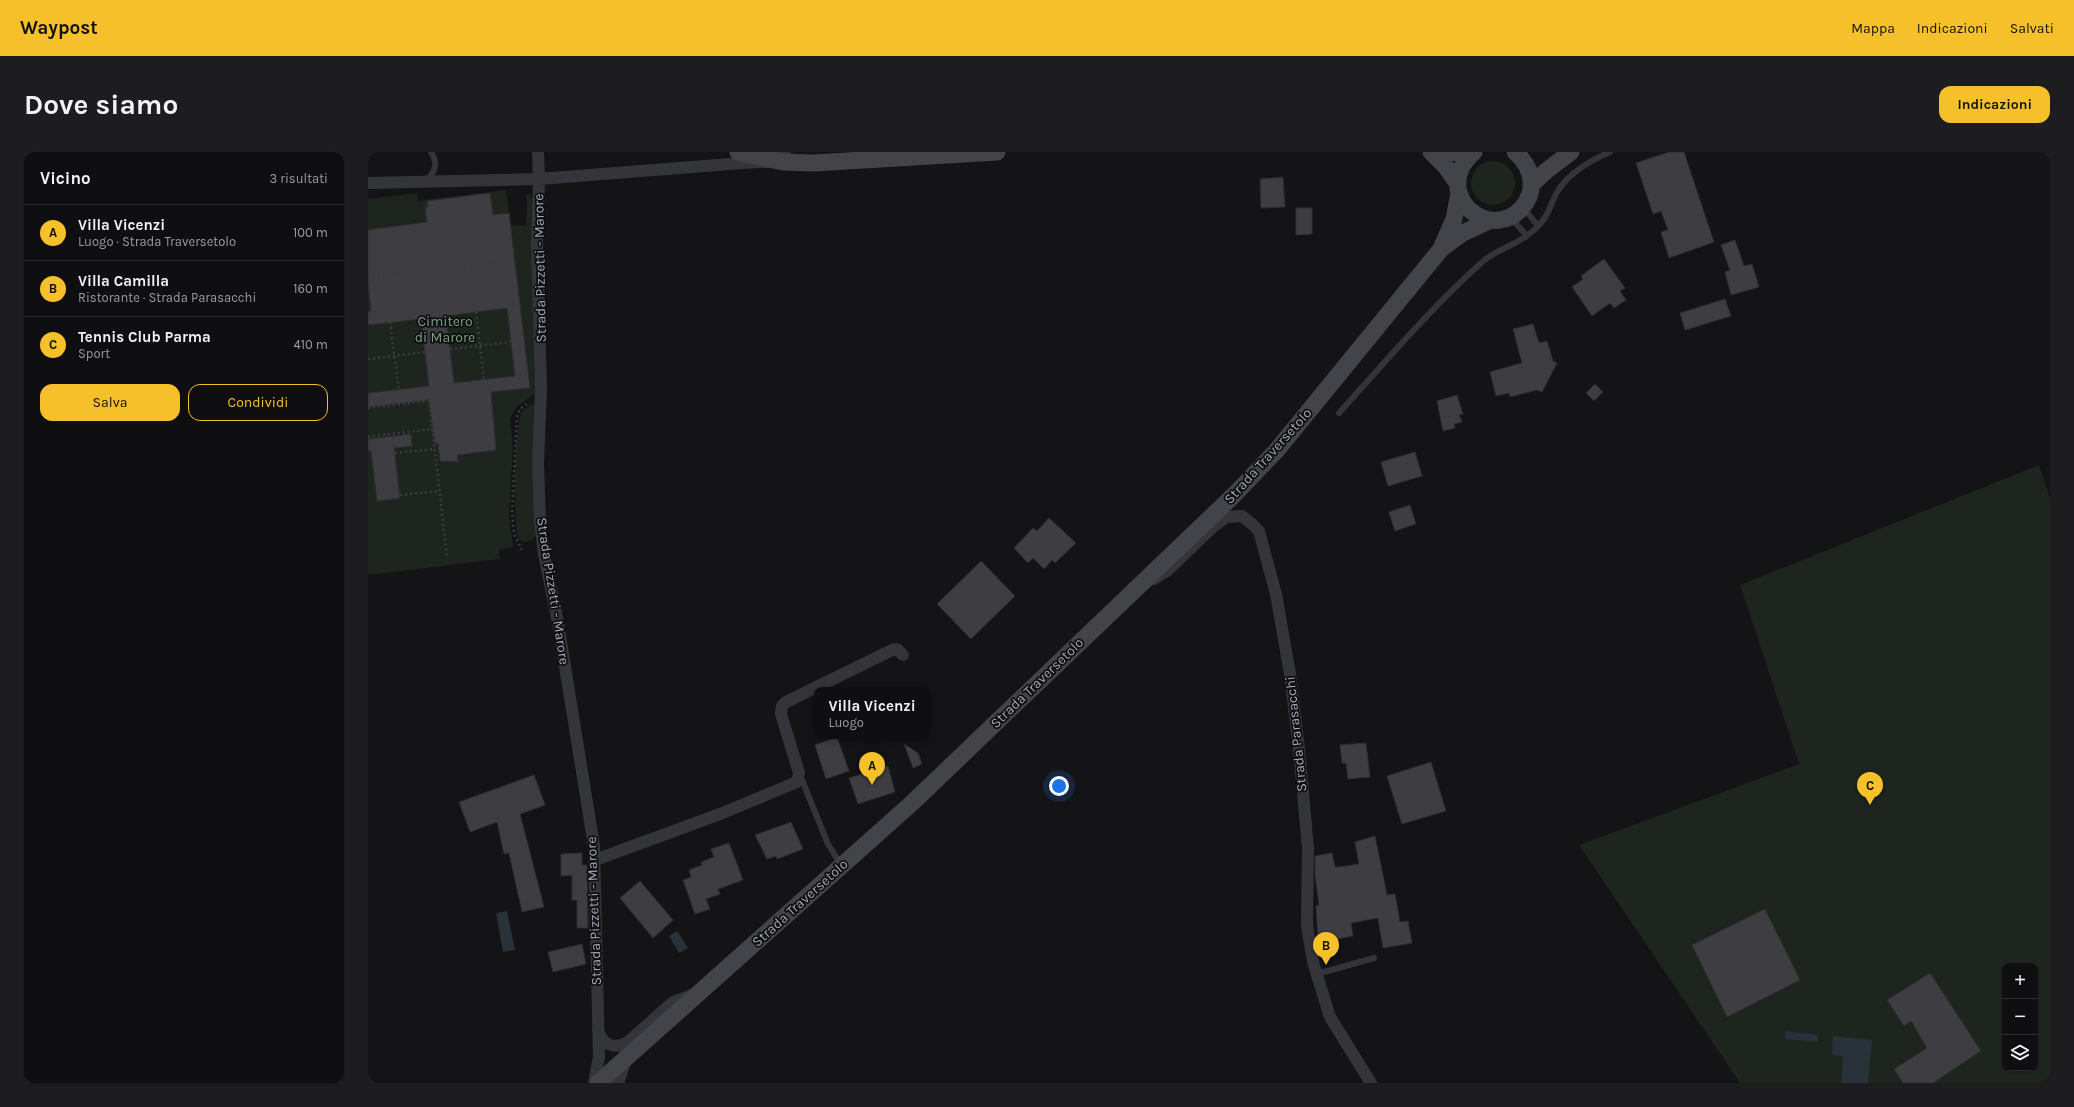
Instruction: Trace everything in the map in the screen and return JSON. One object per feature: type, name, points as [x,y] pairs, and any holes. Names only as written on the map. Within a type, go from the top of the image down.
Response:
[{"type":"main road","points":[[738,152],[833,163],[997,152]]},
{"type":"main road","points":[[1433,153],[1470,152]]},
{"type":"main road","name":"Strada Traversetolo","points":[[1441,249],[1454,219],[1461,168],[1474,152]]},
{"type":"main road","points":[[1515,152],[1523,159],[1529,168],[1532,184],[1571,152]]},
{"type":"main road","points":[[1433,153],[1458,189],[1465,204],[1474,214],[1491,220]]},
{"type":"main road","name":"Strada Traversetolo","points":[[598,1083],[912,803],[1234,495],[1276,451],[1441,249],[1463,233],[1491,220],[1510,217],[1523,207],[1531,192],[1532,184]]},
{"type":"street","name":"Strada Pizzetti - Marore","points":[[538,152],[539,179],[536,222],[541,399],[538,469],[542,540],[558,623],[584,778],[594,860],[599,1057],[594,1083]]},
{"type":"street","points":[[418,182],[539,179],[756,162],[784,157]]},
{"type":"street","name":"Strada Parasacchi","points":[[1132,592],[1167,571],[1213,527],[1226,518],[1242,516],[1259,531],[1276,594],[1290,674],[1299,749],[1308,848],[1307,926],[1317,974],[1330,1017],[1371,1083]]},
{"type":"street","points":[[817,687],[892,650],[897,649],[903,655]]},
{"type":"street","points":[[594,860],[708,819],[793,785],[797,782],[800,773],[781,714],[782,706],[786,702],[814,688]]},
{"type":"street","name":"Strada Pizzetti - Marore","points":[[598,1027],[599,1035],[607,1043],[614,1046],[621,1046],[629,1041],[673,1002],[703,989]]},
{"type":"street","points":[[618,1083],[625,1063],[632,1053]]},
{"type":"lane","points":[[368,183],[418,182],[427,179],[433,172],[435,158],[432,152]]},
{"type":"lane","points":[[1339,413],[1433,310],[1480,263],[1497,250],[1527,236],[1547,217],[1556,195],[1565,181],[1597,158],[1610,152]]},
{"type":"lane","points":[[1523,207],[1538,226]]},
{"type":"lane","points":[[1510,217],[1527,236]]},
{"type":"lane","points":[[800,773],[828,844],[842,866]]},
{"type":"lane","points":[[1317,974],[1374,958]]},
{"type":"path","points":[[467,232],[475,299]]},
{"type":"path","points":[[381,242],[389,309]]},
{"type":"path","points":[[440,269],[501,262]]},
{"type":"path","points":[[368,277],[415,272]]},
{"type":"path","points":[[476,312],[484,380]]},
{"type":"path","points":[[390,322],[399,390]]},
{"type":"path","points":[[450,349],[511,342]]},
{"type":"path","points":[[368,359],[425,352]]},
{"type":"path","points":[[522,550],[514,534],[512,512],[516,422],[518,412],[523,406],[531,401],[541,399]]},
{"type":"path","points":[[368,408],[429,401],[446,556]]},
{"type":"path","points":[[368,437],[432,430]]},
{"type":"path","points":[[395,453],[434,449]]},
{"type":"path","points":[[400,495],[439,491]]},
{"type":"green space","points":[[1493,161],[1505,165],[1511,171],[1515,183],[1511,195],[1505,201],[1493,205],[1481,201],[1475,195],[1471,183],[1475,171],[1481,165]]},
{"type":"green space","name":"Cimitero di Marore","points":[[506,190],[511,225],[526,226],[527,194],[530,194],[533,202],[535,394],[516,407],[510,418],[513,448],[509,515],[513,547],[499,550],[500,559],[368,575],[368,199],[417,193],[418,201]]},
{"type":"green space","points":[[532,404],[535,406],[537,534],[533,539],[525,542],[519,540],[515,516],[515,457],[521,414],[524,409]]},
{"type":"green space","points":[[2039,465],[2050,498],[2050,1083],[1740,1083],[1579,845],[1799,764],[1740,585]]},
{"type":"shaded area","points":[[507,911],[515,950],[503,952],[496,913]]},
{"type":"shaded area","points":[[677,931],[688,948],[679,953],[669,936]]},
{"type":"shaded area","points":[[1785,1031],[1818,1035],[1818,1042],[1785,1039]]},
{"type":"shaded area","points":[[1833,1036],[1872,1040],[1868,1083],[1841,1083],[1843,1056],[1832,1055]]},
{"type":"building","points":[[1669,152],[1684,152],[1714,242],[1669,258],[1661,232],[1668,230],[1661,211],[1653,214],[1636,163]]},
{"type":"building","points":[[1283,177],[1285,207],[1261,208],[1260,179]]},
{"type":"building","points":[[490,193],[493,215],[509,213],[530,388],[491,392],[496,450],[457,455],[458,462],[440,461],[438,443],[435,444],[429,400],[368,407],[368,393],[429,386],[421,319],[368,325],[368,312],[371,311],[368,283],[368,230],[427,222],[425,208],[428,207],[427,201]],"holes":[[[507,308],[515,376],[454,383],[446,316]]]},
{"type":"building","points":[[1296,208],[1312,208],[1312,234],[1296,235]]},
{"type":"building","points":[[1735,240],[1744,266],[1752,264],[1759,287],[1731,295],[1725,272],[1730,270],[1721,245]]},
{"type":"building","points":[[1604,259],[1625,288],[1620,291],[1626,300],[1614,308],[1610,303],[1592,316],[1572,287],[1583,279],[1581,276]]},
{"type":"building","points":[[1725,299],[1731,316],[1685,330],[1680,313]]},
{"type":"building","points":[[1533,324],[1539,343],[1547,341],[1553,361],[1557,363],[1542,392],[1537,390],[1510,397],[1509,393],[1496,396],[1490,372],[1522,363],[1513,329]]},
{"type":"building","points":[[1595,384],[1603,392],[1594,401],[1586,393]]},
{"type":"building","points":[[1457,395],[1463,414],[1459,415],[1462,422],[1454,424],[1455,428],[1443,431],[1437,401]]},
{"type":"building","points":[[411,434],[412,446],[394,448],[400,498],[377,501],[371,451],[368,451],[368,439]]},
{"type":"building","points":[[1415,452],[1422,476],[1388,486],[1381,462]]},
{"type":"building","points":[[1410,505],[1416,524],[1395,531],[1389,512]]},
{"type":"building","points":[[1049,518],[1076,543],[1055,563],[1052,560],[1044,569],[1033,558],[1028,563],[1014,548],[1033,528],[1037,531]]},
{"type":"building","points":[[981,561],[1015,596],[971,639],[937,604]]},
{"type":"building","points":[[832,739],[838,739],[849,771],[826,779],[815,745]]},
{"type":"building","points":[[1366,743],[1370,777],[1348,779],[1346,763],[1342,763],[1340,745]]},
{"type":"building","points":[[904,744],[918,753],[922,764],[913,768]]},
{"type":"building","points":[[1431,762],[1446,811],[1402,824],[1387,776]]},
{"type":"building","points":[[888,766],[895,792],[858,804],[849,778]]},
{"type":"building","points":[[534,775],[545,805],[520,814],[544,907],[522,912],[509,853],[504,854],[497,822],[470,832],[459,802]]},
{"type":"building","points":[[791,822],[803,849],[777,859],[776,856],[767,859],[755,835]]},
{"type":"building","points":[[1375,836],[1387,895],[1395,894],[1400,922],[1408,921],[1412,943],[1383,948],[1378,918],[1351,923],[1353,936],[1337,939],[1339,949],[1319,954],[1316,906],[1319,905],[1315,875],[1315,856],[1332,853],[1335,867],[1359,864],[1355,842]]},
{"type":"building","points":[[729,843],[743,880],[718,889],[720,894],[706,899],[710,909],[695,914],[683,880],[691,877],[689,870],[702,865],[701,862],[714,857],[711,849]]},
{"type":"building","points":[[582,853],[582,865],[587,865],[588,928],[577,928],[577,900],[572,900],[572,875],[561,876],[561,854]]},
{"type":"building","points":[[640,881],[673,920],[653,938],[620,898]]},
{"type":"building","points":[[1765,909],[1800,980],[1727,1017],[1692,945]]},
{"type":"building","points":[[582,944],[586,964],[553,972],[548,952]]},
{"type":"building","points":[[1930,973],[1981,1051],[1933,1083],[1903,1083],[1894,1069],[1927,1048],[1911,1021],[1904,1026],[1887,1000]]},
{"type":"place","name":"Villa Vicenzi","points":[[872,785]]},
{"type":"place","name":"Tennis Club Parma","points":[[1870,805]]},
{"type":"place","name":"Villa Camilla","points":[[1326,965]]}]
